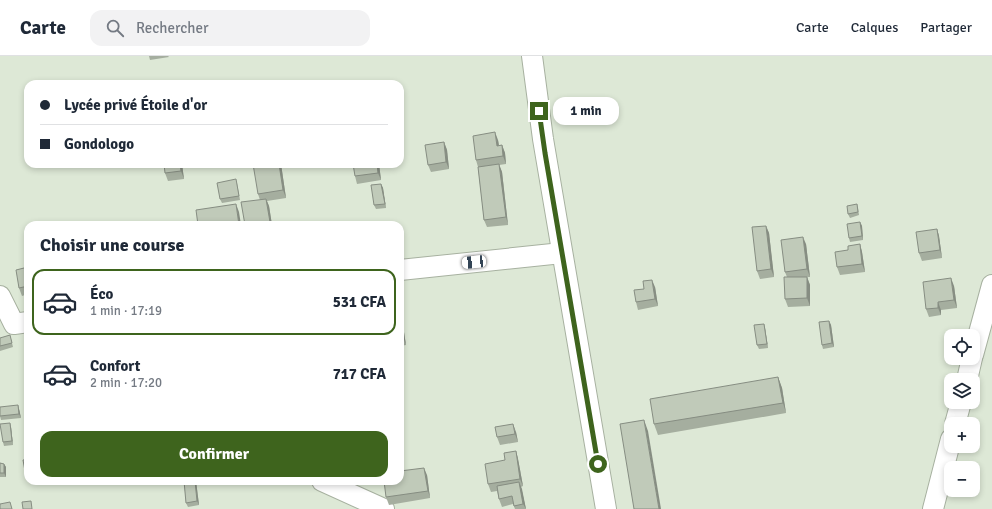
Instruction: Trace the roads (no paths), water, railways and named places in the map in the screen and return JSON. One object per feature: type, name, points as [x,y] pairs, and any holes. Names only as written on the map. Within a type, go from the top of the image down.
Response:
[{"type":"street","points":[[532,56],[543,139],[606,509]]},
{"type":"street","points":[[404,270],[562,253]]},
{"type":"street","points":[[980,330],[992,285]]},
{"type":"street","points":[[0,296],[23,326]]},
{"type":"street","points":[[933,509],[947,453]]},
{"type":"street","points":[[331,485],[384,509]]}]
